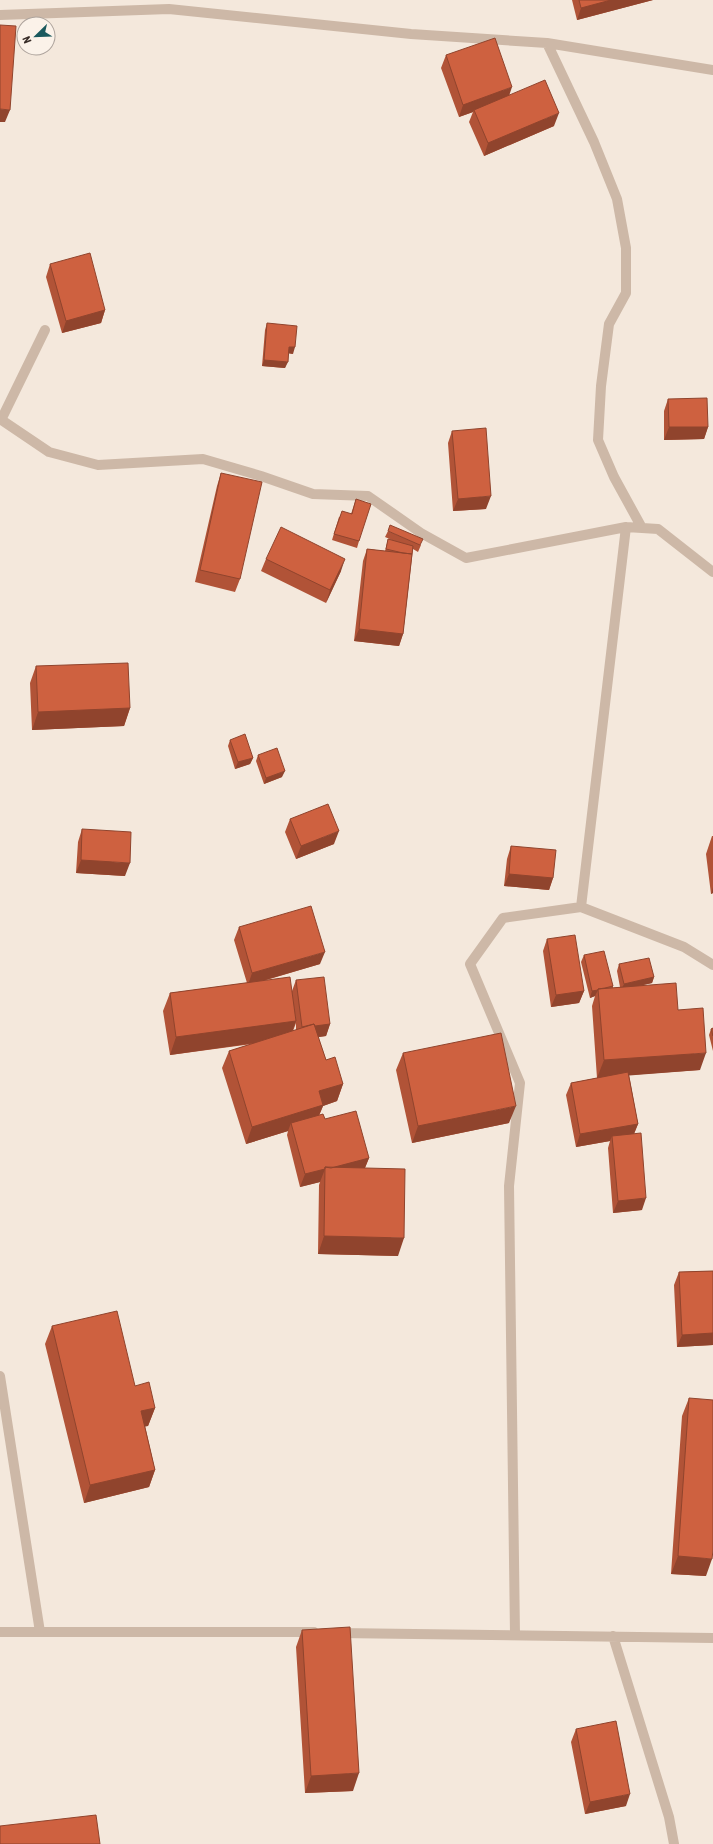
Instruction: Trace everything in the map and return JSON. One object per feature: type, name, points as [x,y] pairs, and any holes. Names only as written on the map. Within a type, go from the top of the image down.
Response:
[{"type":"street","points":[[0,15],[169,10],[411,34],[547,43],[713,70]]},
{"type":"street","points":[[547,43],[594,142],[617,199],[626,248],[626,293],[609,324],[601,386],[598,440],[614,477],[642,528]]},
{"type":"street","points":[[45,330],[1,419],[49,452],[98,465],[203,459],[261,476],[313,494],[368,496],[421,533],[466,558],[626,527],[658,529],[713,572]]},
{"type":"street","points":[[580,907],[626,527]]},
{"type":"street","points":[[515,1635],[509,1186],[520,1083],[470,964],[503,918],[580,907],[684,946],[713,965]]},
{"type":"street","points":[[0,1376],[40,1632]]},
{"type":"street","points":[[0,1632],[229,1631],[713,1638]]},
{"type":"street","points":[[612,1636],[669,1817],[674,1844]]},
{"type":"building","points":[[579,0],[611,0],[581,8]]},
{"type":"building","points":[[0,25],[16,26],[10,110],[0,109]]},
{"type":"building","points":[[495,38],[512,87],[463,105],[446,55]]},
{"type":"building","points":[[545,80],[559,113],[488,143],[474,110]]},
{"type":"building","points":[[90,253],[105,310],[66,321],[50,264]]},
{"type":"building","points":[[267,323],[297,326],[295,347],[289,347],[288,362],[264,360]]},
{"type":"building","points":[[707,398],[708,427],[669,427],[668,399]]},
{"type":"building","points":[[486,428],[491,496],[458,499],[452,431]]},
{"type":"building","points":[[221,473],[262,482],[240,579],[200,570]]},
{"type":"building","points":[[356,499],[371,504],[359,541],[334,534],[342,511],[352,514]]},
{"type":"building","points":[[390,525],[423,539],[420,545],[388,531]]},
{"type":"building","points":[[281,527],[345,559],[330,590],[266,559]]},
{"type":"building","points":[[388,539],[413,546],[412,554],[386,549]]},
{"type":"building","points":[[367,549],[412,554],[403,634],[359,629]]},
{"type":"building","points":[[128,663],[130,708],[38,712],[36,666]]},
{"type":"building","points":[[245,734],[253,758],[238,762],[230,740]]},
{"type":"building","points":[[277,748],[285,771],[266,778],[258,755]]},
{"type":"building","points":[[328,804],[339,831],[301,846],[290,819]]},
{"type":"building","points":[[82,829],[131,832],[130,863],[81,860]]},
{"type":"building","points":[[511,846],[556,850],[553,878],[509,874]]},
{"type":"building","points":[[311,906],[325,952],[252,973],[239,927]]},
{"type":"building","points":[[575,935],[584,991],[556,995],[547,939]]},
{"type":"building","points":[[604,951],[613,986],[592,991],[584,955]]},
{"type":"building","points":[[649,958],[654,977],[624,984],[619,964]]},
{"type":"building","points":[[290,977],[296,1021],[176,1037],[170,993]]},
{"type":"building","points":[[324,977],[330,1024],[315,1026],[314,1024],[302,1027],[296,980]]},
{"type":"building","points":[[676,983],[678,1010],[703,1008],[706,1053],[604,1060],[598,989]]},
{"type":"building","points":[[314,1024],[326,1060],[335,1057],[343,1084],[319,1091],[323,1105],[252,1127],[229,1051]]},
{"type":"building","points":[[501,1033],[516,1106],[418,1126],[403,1053]]},
{"type":"building","points":[[628,1072],[638,1124],[580,1134],[571,1083]]},
{"type":"building","points":[[356,1111],[369,1158],[331,1168],[325,1167],[325,1169],[305,1174],[291,1123],[323,1114],[325,1119]]},
{"type":"building","points":[[641,1133],[646,1198],[618,1201],[612,1136]]},
{"type":"building","points":[[325,1167],[405,1169],[404,1238],[324,1236]]},
{"type":"building","points":[[713,1271],[713,1333],[682,1335],[679,1272]]},
{"type":"building","points":[[117,1311],[135,1386],[149,1382],[155,1408],[141,1411],[155,1470],[90,1485],[52,1326]]},
{"type":"building","points":[[689,1398],[713,1400],[712,1559],[678,1556]]},
{"type":"building","points":[[350,1627],[359,1773],[311,1776],[302,1630]]},
{"type":"building","points":[[616,1721],[630,1794],[590,1802],[576,1729]]},
{"type":"building","points":[[96,1815],[100,1844],[0,1844],[0,1826]]}]
